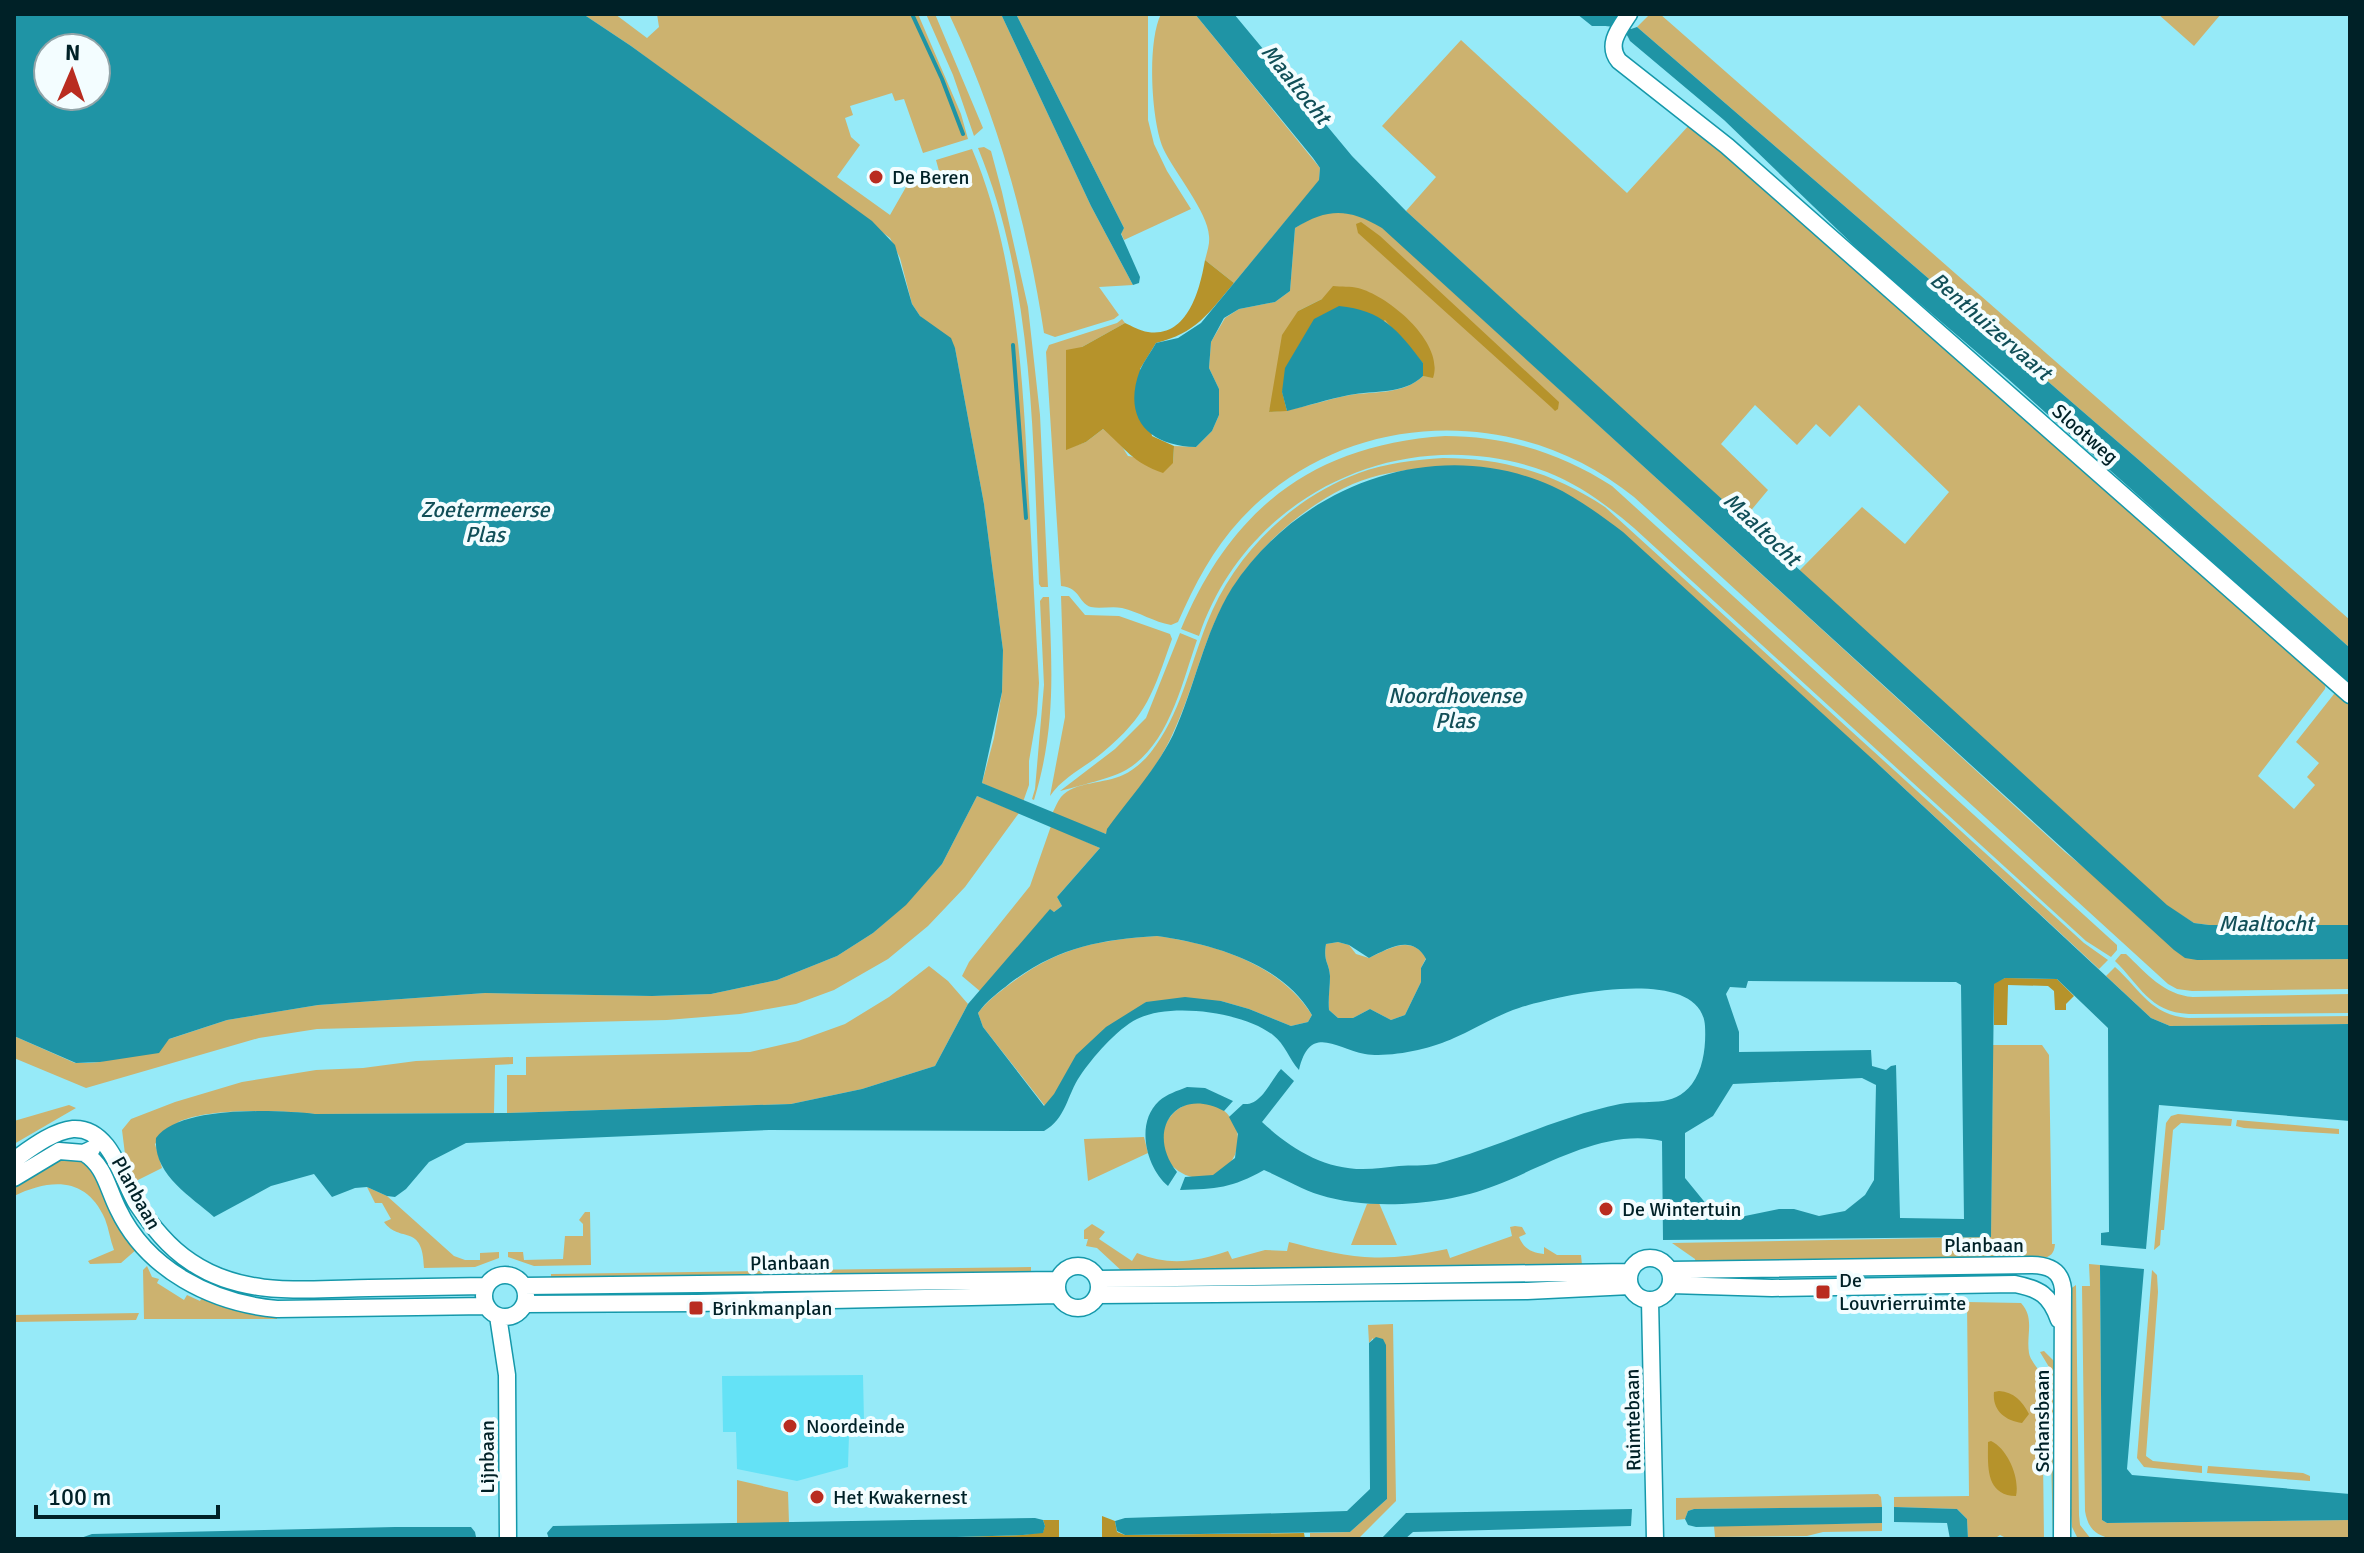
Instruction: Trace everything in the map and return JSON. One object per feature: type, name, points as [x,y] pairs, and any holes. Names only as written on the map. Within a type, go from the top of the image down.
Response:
[{"type":"street","name":"Slootweg","points":[[1628,15],[1613,44],[1619,61],[1727,146],[2350,695]]},
{"type":"street","points":[[14,1160],[62,1131],[86,1131]]},
{"type":"street","name":"Planbaan","points":[[86,1131],[104,1144],[118,1163],[128,1189],[162,1237],[192,1263],[222,1278],[273,1290],[485,1286]]},
{"type":"street","name":"Planbaan","points":[[86,1131],[84,1153],[101,1166],[117,1208],[139,1242],[163,1266],[208,1293],[251,1306],[277,1309],[505,1310],[1058,1288]]},
{"type":"street","points":[[14,1178],[59,1151],[84,1153],[104,1144]]},
{"type":"street","points":[[1650,1257],[1662,1261],[1670,1278],[1665,1294],[1650,1300],[1636,1295],[1630,1279],[1640,1260],[1650,1257]]},
{"type":"street","name":"Planbaan","points":[[1670,1278],[2041,1265],[2056,1271],[2063,1283],[2062,1331]]},
{"type":"street","points":[[1077,1266],[1086,1267],[1098,1287],[1093,1302],[1078,1309],[1062,1302],[1058,1288],[1065,1270],[1077,1266]]},
{"type":"street","points":[[502,1274],[517,1278],[524,1286],[505,1310],[483,1296],[485,1286],[492,1278],[502,1274]]},
{"type":"street","name":"Planbaan","points":[[1670,1278],[1772,1288],[2015,1284],[2034,1287],[2050,1298],[2062,1331]]},
{"type":"street","points":[[1098,1287],[1527,1291],[1630,1279]]},
{"type":"street","name":"Planbaan","points":[[524,1286],[1058,1288]]},
{"type":"street","name":"Ruimtebaan","points":[[1650,1300],[1655,1539]]},
{"type":"street","name":"Lijnbaan","points":[[505,1310],[508,1539]]},
{"type":"street","name":"Schansbaan","points":[[2062,1331],[2062,1539]]},
{"type":"street","name":"Schansbaan","points":[[2062,1512],[2071,1539]]},
{"type":"shaded area","points":[[583,14],[615,14],[647,38],[659,27],[657,14],[918,14],[961,114],[968,139],[923,153],[904,99],[895,101],[892,93],[850,106],[853,115],[845,118],[851,137],[860,145],[837,177],[890,215],[914,173],[916,177],[939,171],[936,160],[972,149],[987,188],[1014,313],[1026,441],[1039,683],[1029,785],[1023,802],[982,783],[1002,692],[1003,650],[984,504],[955,348],[920,316],[912,304],[900,258],[890,238],[631,46]]},
{"type":"shaded area","points":[[926,14],[935,14],[983,128],[974,136],[953,75]]},
{"type":"shaded area","points":[[949,14],[1001,14],[1091,206],[1133,285],[1099,287],[1119,315],[1114,319],[1055,337],[1044,333],[1029,251],[1008,170],[982,91]]},
{"type":"shaded area","points":[[1016,14],[1148,14],[1148,120],[1154,144],[1167,171],[1191,209],[1124,240],[1121,233],[1124,228]]},
{"type":"shaded area","points":[[1161,14],[1195,14],[1320,168],[1319,181],[1234,283],[1205,260],[1209,242],[1207,226],[1168,158],[1159,135],[1153,100],[1152,61]]},
{"type":"shaded area","points":[[1650,14],[1660,14],[2350,620],[2350,648],[2140,461],[1637,27]]},
{"type":"shaded area","points":[[2158,14],[2221,14],[2194,46]]},
{"type":"shaded area","points":[[1461,40],[1627,193],[1691,123],[2326,682],[2325,689],[2258,776],[2294,809],[2315,785],[2307,777],[2319,763],[2296,742],[2334,694],[2339,693],[2350,702],[2350,925],[2209,925],[2194,923],[2167,906],[1799,571],[1862,507],[1905,544],[1949,492],[1859,405],[1830,437],[1816,424],[1797,445],[1755,405],[1721,444],[1768,490],[1743,520],[1406,211],[1436,177],[1382,126]]},
{"type":"shaded area","points":[[978,148],[991,151],[1028,307],[1040,415],[1048,587],[1039,584],[1032,418],[1020,307],[996,200]]},
{"type":"shaded area","points":[[1339,212],[1362,216],[1382,227],[2065,852],[2197,960],[2350,959],[2350,989],[2192,991],[2168,984],[1634,497],[1588,466],[1539,445],[1487,433],[1433,431],[1381,438],[1330,455],[1283,482],[1241,519],[1205,568],[1178,622],[1171,625],[1122,608],[1091,607],[1076,592],[1061,586],[1046,352],[1049,345],[1122,319],[1125,323],[1082,347],[1066,449],[1086,442],[1103,429],[1119,442],[1128,456],[1173,463],[1174,446],[1196,447],[1212,431],[1219,415],[1219,389],[1209,368],[1211,342],[1225,318],[1239,309],[1275,302],[1290,291],[1295,228],[1316,215]],"holes":[[[1322,299],[1433,377],[1423,376],[1398,389],[1350,395],[1300,408],[1269,412],[1298,311]]]},
{"type":"shaded area","points":[[1361,222],[1380,236],[1559,402],[1558,409],[1555,411],[1358,233],[1356,224]]},
{"type":"shaded area","points":[[1205,260],[1234,283],[1191,328],[1156,343],[1140,369],[1152,436],[1174,446],[1173,463],[1163,473],[1144,465],[1103,429],[1086,442],[1066,450],[1066,350],[1082,347],[1125,323],[1148,332],[1162,332],[1173,327],[1190,309]]},
{"type":"shaded area","points":[[1333,286],[1355,287],[1371,293],[1399,311],[1423,336],[1431,350],[1433,378],[1423,376],[1423,363],[1385,320],[1282,391],[1287,411],[1269,412],[1282,335],[1298,311],[1322,299]]},
{"type":"shaded area","points":[[1445,436],[1490,439],[1532,449],[1573,464],[1612,486],[2117,945],[2117,950],[2111,957],[2086,941],[1634,528],[1593,497],[1547,472],[1493,458],[1439,455],[1387,463],[1338,480],[1293,507],[1254,543],[1222,586],[1199,636],[1181,629],[1225,549],[1252,517],[1283,490],[1317,469],[1355,453],[1398,442]]},
{"type":"shaded area","points":[[1443,458],[1486,461],[1527,470],[1567,485],[1605,507],[2084,943],[2108,960],[2099,969],[1879,765],[1471,466],[1414,469],[1357,482],[1334,493],[1290,524],[1236,582],[1216,619],[1180,717],[1166,746],[1106,834],[1052,814],[1067,792],[1123,775],[1151,752],[1170,723],[1218,598],[1232,575],[1267,532],[1310,498],[1359,473],[1400,462]]},
{"type":"shaded area","points":[[1061,596],[1069,596],[1085,615],[1119,616],[1170,634],[1172,639],[1154,688],[1130,727],[1067,778],[1050,796],[1065,717]]},
{"type":"shaded area","points":[[1043,597],[1049,597],[1051,699],[1046,748],[1034,800],[1044,685],[1040,601]]},
{"type":"shaded area","points":[[1180,633],[1197,640],[1172,712],[1153,745],[1141,759],[1121,773],[1060,791],[1115,749],[1146,718]]},
{"type":"shaded area","points":[[977,796],[1019,813],[965,887],[928,926],[888,959],[834,990],[796,1004],[740,1014],[667,1020],[317,1029],[259,1038],[86,1088],[14,1058],[14,1036],[75,1063],[88,1063],[100,1062],[227,1020],[318,1005],[485,993],[711,994],[777,980],[837,956],[873,933],[905,905],[942,864]]},
{"type":"shaded area","points":[[1051,826],[1100,848],[1057,897],[1062,906],[1054,912],[1050,910],[981,992],[962,976],[969,962],[1030,886]]},
{"type":"shaded area","points":[[1157,936],[1201,944],[1244,959],[1282,982],[1312,1015],[1308,1022],[1291,1026],[1221,1001],[1146,1002],[1045,1106],[983,1027],[978,1013],[1010,984],[1045,961],[1097,943]]},
{"type":"shaded area","points":[[1338,942],[1349,945],[1356,954],[1369,958],[1399,946],[1407,945],[1420,951],[1426,958],[1421,968],[1421,982],[1405,1015],[1391,1020],[1370,1009],[1353,1018],[1338,1018],[1329,1010],[1330,976],[1326,944]]},
{"type":"shaded area","points":[[2121,954],[2126,954],[2164,988],[2183,995],[2350,994],[2350,1013],[2175,1012],[2146,996],[2115,961]]},
{"type":"shaded area","points":[[929,966],[948,981],[968,1004],[935,1066],[862,1089],[791,1104],[507,1113],[507,1075],[526,1075],[526,1057],[750,1052],[798,1041],[845,1024],[889,997]]},
{"type":"shaded area","points":[[2115,967],[2155,1007],[2176,1016],[2350,1016],[2350,1024],[2170,1026],[2151,1018],[2106,976]]},
{"type":"shaded area","points":[[2005,978],[2057,979],[2074,996],[2066,1004],[2066,1010],[2055,1010],[2054,991],[2048,986],[2008,985],[2007,1025],[1994,1025],[1994,983]]},
{"type":"shaded area","points":[[1993,1045],[2042,1045],[2049,1055],[2052,1244],[2055,1244],[2050,1256],[2042,1259],[1696,1265],[1695,1259],[1672,1243],[1991,1237]]},
{"type":"shaded area","points":[[513,1057],[513,1064],[495,1065],[494,1113],[212,1113],[179,1122],[155,1144],[162,1168],[134,1182],[126,1162],[122,1130],[131,1119],[242,1082],[316,1070]]},
{"type":"shaded area","points":[[1200,1102],[1215,1105],[1227,1113],[1235,1125],[1238,1140],[1235,1155],[1227,1167],[1215,1175],[1200,1178],[1185,1175],[1173,1167],[1165,1155],[1162,1140],[1165,1125],[1173,1113],[1185,1105]]},
{"type":"shaded area","points":[[69,1105],[76,1108],[14,1144],[14,1121]]},
{"type":"shaded area","points":[[2171,1116],[2232,1119],[2231,1126],[2181,1123],[2173,1130],[2164,1230],[2161,1230],[2160,1245],[2154,1250],[2166,1123]]},
{"type":"shaded area","points":[[2237,1120],[2339,1129],[2339,1134],[2244,1128],[2236,1126]]},
{"type":"shaded area","points":[[1144,1137],[1148,1153],[1088,1181],[1084,1139]]},
{"type":"shaded area","points":[[62,1157],[73,1157],[89,1164],[137,1249],[121,1263],[90,1264],[88,1261],[114,1250],[105,1219],[97,1205],[77,1188],[54,1184],[14,1196],[14,1186]]},
{"type":"shaded area","points":[[367,1187],[387,1196],[454,1256],[480,1260],[480,1253],[499,1252],[499,1258],[475,1267],[424,1268],[420,1244],[384,1222],[391,1219],[382,1203],[375,1203]]},
{"type":"shaded area","points":[[1379,1203],[1397,1245],[1351,1245],[1367,1204]]},
{"type":"shaded area","points":[[585,1212],[590,1212],[591,1265],[534,1266],[508,1257],[508,1252],[523,1252],[524,1260],[563,1259],[565,1236],[583,1236],[583,1224],[579,1220]]},
{"type":"shaded area","points":[[1092,1224],[1105,1232],[1099,1239],[1132,1261],[1137,1253],[1160,1260],[1182,1261],[1228,1251],[1232,1259],[1265,1250],[1287,1251],[1289,1242],[1368,1257],[1404,1256],[1447,1249],[1450,1258],[1512,1236],[1510,1227],[1515,1226],[1522,1227],[1526,1234],[1519,1237],[1528,1249],[1544,1254],[1544,1247],[1557,1255],[1581,1255],[1582,1265],[1144,1270],[1124,1273],[1097,1248],[1086,1246],[1088,1239],[1084,1239],[1084,1230]]},
{"type":"shaded area","points":[[2089,1264],[2100,1265],[2102,1520],[2107,1523],[2350,1520],[2350,1537],[2114,1539],[2094,1531],[2085,1511],[2082,1286],[2090,1286]]},
{"type":"shaded area","points":[[147,1266],[152,1277],[159,1279],[157,1283],[184,1300],[187,1295],[200,1301],[203,1295],[277,1313],[277,1319],[144,1319],[143,1270]]},
{"type":"shaded area","points":[[1031,1267],[1031,1274],[797,1277],[798,1270]]},
{"type":"shaded area","points":[[2152,1270],[2157,1275],[2158,1292],[2146,1456],[2153,1461],[2202,1466],[2202,1473],[2144,1467],[2137,1458]]},
{"type":"shaded area","points":[[770,1271],[770,1277],[551,1280],[551,1274]]},
{"type":"shaded area","points":[[2076,1285],[2079,1515],[2080,1525],[2091,1539],[2078,1539],[2071,1515],[2066,1292]]},
{"type":"shaded area","points":[[1967,1302],[2021,1303],[2028,1314],[2029,1353],[2042,1375],[2044,1539],[2008,1539],[2000,1535],[1994,1539],[1968,1539],[1967,1519],[1957,1509],[1894,1507],[1894,1497],[1969,1496]]},
{"type":"shaded area","points":[[139,1313],[136,1320],[14,1322],[14,1315]]},
{"type":"shaded area","points":[[1393,1324],[1396,1501],[1358,1539],[1310,1539],[1310,1533],[1350,1532],[1387,1499],[1373,1338],[1369,1343],[1368,1325]]},
{"type":"shaded area","points":[[2044,1351],[2054,1361],[2057,1539],[2053,1539],[2049,1367],[2040,1352]]},
{"type":"shaded area","name":"Noordeinde","points":[[863,1375],[864,1421],[849,1434],[848,1467],[797,1481],[737,1469],[736,1432],[723,1432],[722,1376]]},
{"type":"shaded area","points":[[1994,1392],[2013,1395],[2023,1405],[2029,1414],[2022,1423],[2010,1420],[1997,1409]]},
{"type":"shaded area","points":[[1988,1442],[2003,1450],[2011,1465],[2016,1496],[1999,1491],[1990,1478]]},
{"type":"shaded area","points":[[2208,1466],[2303,1473],[2310,1476],[2310,1481],[2207,1473]]},
{"type":"shaded area","points":[[737,1480],[788,1492],[789,1523],[737,1523]]},
{"type":"shaded area","points":[[1878,1494],[1882,1507],[1694,1509],[1688,1511],[1685,1519],[1676,1520],[1676,1498]]},
{"type":"shaded area","points":[[1102,1516],[1115,1521],[1117,1532],[1125,1535],[1304,1533],[1305,1539],[1102,1539]]},
{"type":"shaded area","points":[[1043,1520],[1059,1520],[1059,1539],[886,1539],[1023,1535],[1043,1532]]},
{"type":"shaded area","points":[[1882,1523],[1882,1531],[1823,1532],[1807,1536],[1715,1537],[1714,1526]]},
{"type":"water","name":"Zoetermeerse Plas","points":[[14,14],[583,14],[872,221],[895,245],[912,304],[920,316],[951,338],[984,504],[1003,650],[1002,692],[982,783],[1106,834],[1159,760],[1173,735],[1214,623],[1232,588],[1261,552],[1294,521],[1333,496],[1374,478],[1418,468],[1463,465],[1508,471],[1562,491],[1623,532],[2151,1018],[2170,1026],[2350,1024],[2350,1121],[2159,1105],[2146,1249],[2101,1245],[2101,1233],[2109,1232],[2108,1028],[2057,979],[2005,978],[1994,984],[1991,1237],[1663,1240],[1662,1141],[1641,1138],[1598,1144],[1576,1151],[1494,1186],[1454,1198],[1408,1204],[1340,1200],[1313,1193],[1264,1170],[1224,1186],[1180,1190],[1185,1177],[1213,1175],[1235,1158],[1238,1134],[1229,1117],[1243,1104],[1260,1097],[1281,1069],[1294,1081],[1262,1122],[1308,1155],[1348,1168],[1436,1164],[1596,1110],[1676,1097],[1692,1084],[1702,1064],[1705,1026],[1697,1007],[1679,995],[1654,989],[1593,992],[1537,1003],[1503,1014],[1445,1042],[1398,1054],[1365,1054],[1334,1044],[1317,1043],[1304,1056],[1299,1070],[1273,1035],[1244,1020],[1206,1012],[1151,1014],[1129,1024],[1106,1044],[1080,1076],[1062,1113],[1044,1131],[769,1130],[466,1143],[429,1162],[395,1197],[367,1187],[332,1197],[314,1174],[271,1186],[214,1217],[175,1183],[160,1163],[156,1138],[168,1127],[207,1115],[255,1111],[315,1114],[507,1113],[791,1104],[862,1089],[935,1066],[968,1004],[1050,909],[1054,912],[1062,906],[1057,897],[1100,848],[977,796],[942,864],[906,905],[873,933],[837,956],[777,980],[711,994],[485,993],[318,1005],[227,1020],[169,1039],[159,1053],[76,1063],[14,1036]],"holes":[[[1157,936],[1200,944],[1264,969],[1299,997],[1312,1015],[1308,1022],[1291,1026],[1221,1001],[1185,997],[1146,1002],[1106,1027],[1076,1055],[1044,1106],[983,1027],[978,1013],[1010,983],[1062,953],[1097,943]],[[1338,942],[1369,958],[1399,945],[1420,951],[1426,959],[1421,968],[1421,982],[1405,1015],[1391,1020],[1370,1009],[1353,1018],[1338,1018],[1329,1010],[1330,976],[1326,944]],[[1748,981],[1956,982],[1961,985],[1964,1219],[1900,1218],[1896,1065],[1886,1070],[1872,1066],[1871,1050],[1739,1052],[1739,1032],[1726,994],[1730,987],[1746,988]],[[1862,1078],[1876,1085],[1874,1180],[1865,1195],[1845,1211],[1819,1216],[1794,1209],[1745,1216],[1716,1216],[1685,1178],[1685,1133],[1713,1116],[1733,1084]]]},
{"type":"water","points":[[1001,14],[1016,14],[1124,228],[1121,234],[1140,277],[1139,283],[1133,285],[1091,206]]},
{"type":"water","points":[[1195,14],[1234,14],[1352,156],[1406,211],[2167,905],[2194,923],[2209,925],[2350,925],[2350,959],[2197,960],[2185,958],[2174,950],[1382,228],[1370,221],[1338,213],[1318,217],[1295,228],[1290,291],[1275,302],[1239,309],[1224,318],[1211,342],[1209,368],[1219,389],[1219,415],[1212,431],[1196,447],[1164,441],[1152,435],[1137,415],[1134,402],[1140,370],[1156,343],[1178,338],[1201,323],[1319,180],[1320,168],[1313,158]]},
{"type":"water","points":[[1577,14],[1619,14],[1617,22],[1631,29],[1637,27],[2140,461],[2350,648],[2350,685],[2007,378],[1869,260],[1724,120],[1630,41],[1624,31],[1614,27],[1592,26]]},
{"type":"water","points":[[1339,306],[1367,312],[1388,324],[1423,363],[1423,376],[1398,389],[1349,395],[1287,411],[1282,392],[1285,368],[1314,319]]},
{"type":"water","points":[[1187,1087],[1205,1088],[1233,1101],[1224,1111],[1191,1104],[1179,1108],[1170,1117],[1164,1142],[1177,1172],[1168,1186],[1149,1157],[1147,1121],[1159,1101]]},
{"type":"water","points":[[2100,1265],[2144,1269],[2127,1469],[2132,1475],[2350,1494],[2350,1520],[2107,1523],[2102,1520]]},
{"type":"water","points":[[1376,1337],[1383,1339],[1386,1345],[1387,1499],[1350,1532],[1125,1535],[1117,1531],[1115,1521],[1125,1518],[1347,1511],[1370,1489],[1369,1343]]},
{"type":"water","points":[[1882,1507],[1882,1523],[1696,1527],[1688,1525],[1685,1519],[1688,1511],[1694,1509]]},
{"type":"water","points":[[1894,1507],[1957,1509],[1967,1519],[1968,1539],[1950,1539],[1947,1523],[1894,1522]]},
{"type":"water","points":[[1632,1509],[1631,1526],[1413,1532],[1405,1539],[1381,1539],[1406,1513]]},
{"type":"water","points":[[1043,1520],[1043,1533],[886,1539],[549,1539],[547,1533],[553,1526]]},
{"type":"water","points":[[471,1527],[476,1537],[78,1539],[92,1534]]},
{"type":"waterway","points":[[912,14],[963,134]]},
{"type":"waterway","points":[[1013,345],[1026,518]]},
{"type":"place","name":"De Beren","points":[[876,177]]},
{"type":"place","name":"De Wintertuin","points":[[1606,1209]]},
{"type":"place","name":"De Louvrierruimte","points":[[1823,1292]]},
{"type":"place","name":"Brinkmanplan","points":[[696,1308]]},
{"type":"place","name":"Noordeinde","points":[[790,1426]]},
{"type":"place","name":"Het Kwakernest","points":[[817,1497]]},
{"type":"water label","name":"Maaltocht","points":[[1296,84]]},
{"type":"water label","name":"Benthuizervaart","points":[[1991,326]]},
{"type":"water label","name":"Maaltocht","points":[[1762,529]]},
{"type":"water label","name":"Noordhovense Plas","points":[[1455,708]]},
{"type":"water label","name":"Maaltocht","points":[[2266,923]]}]
